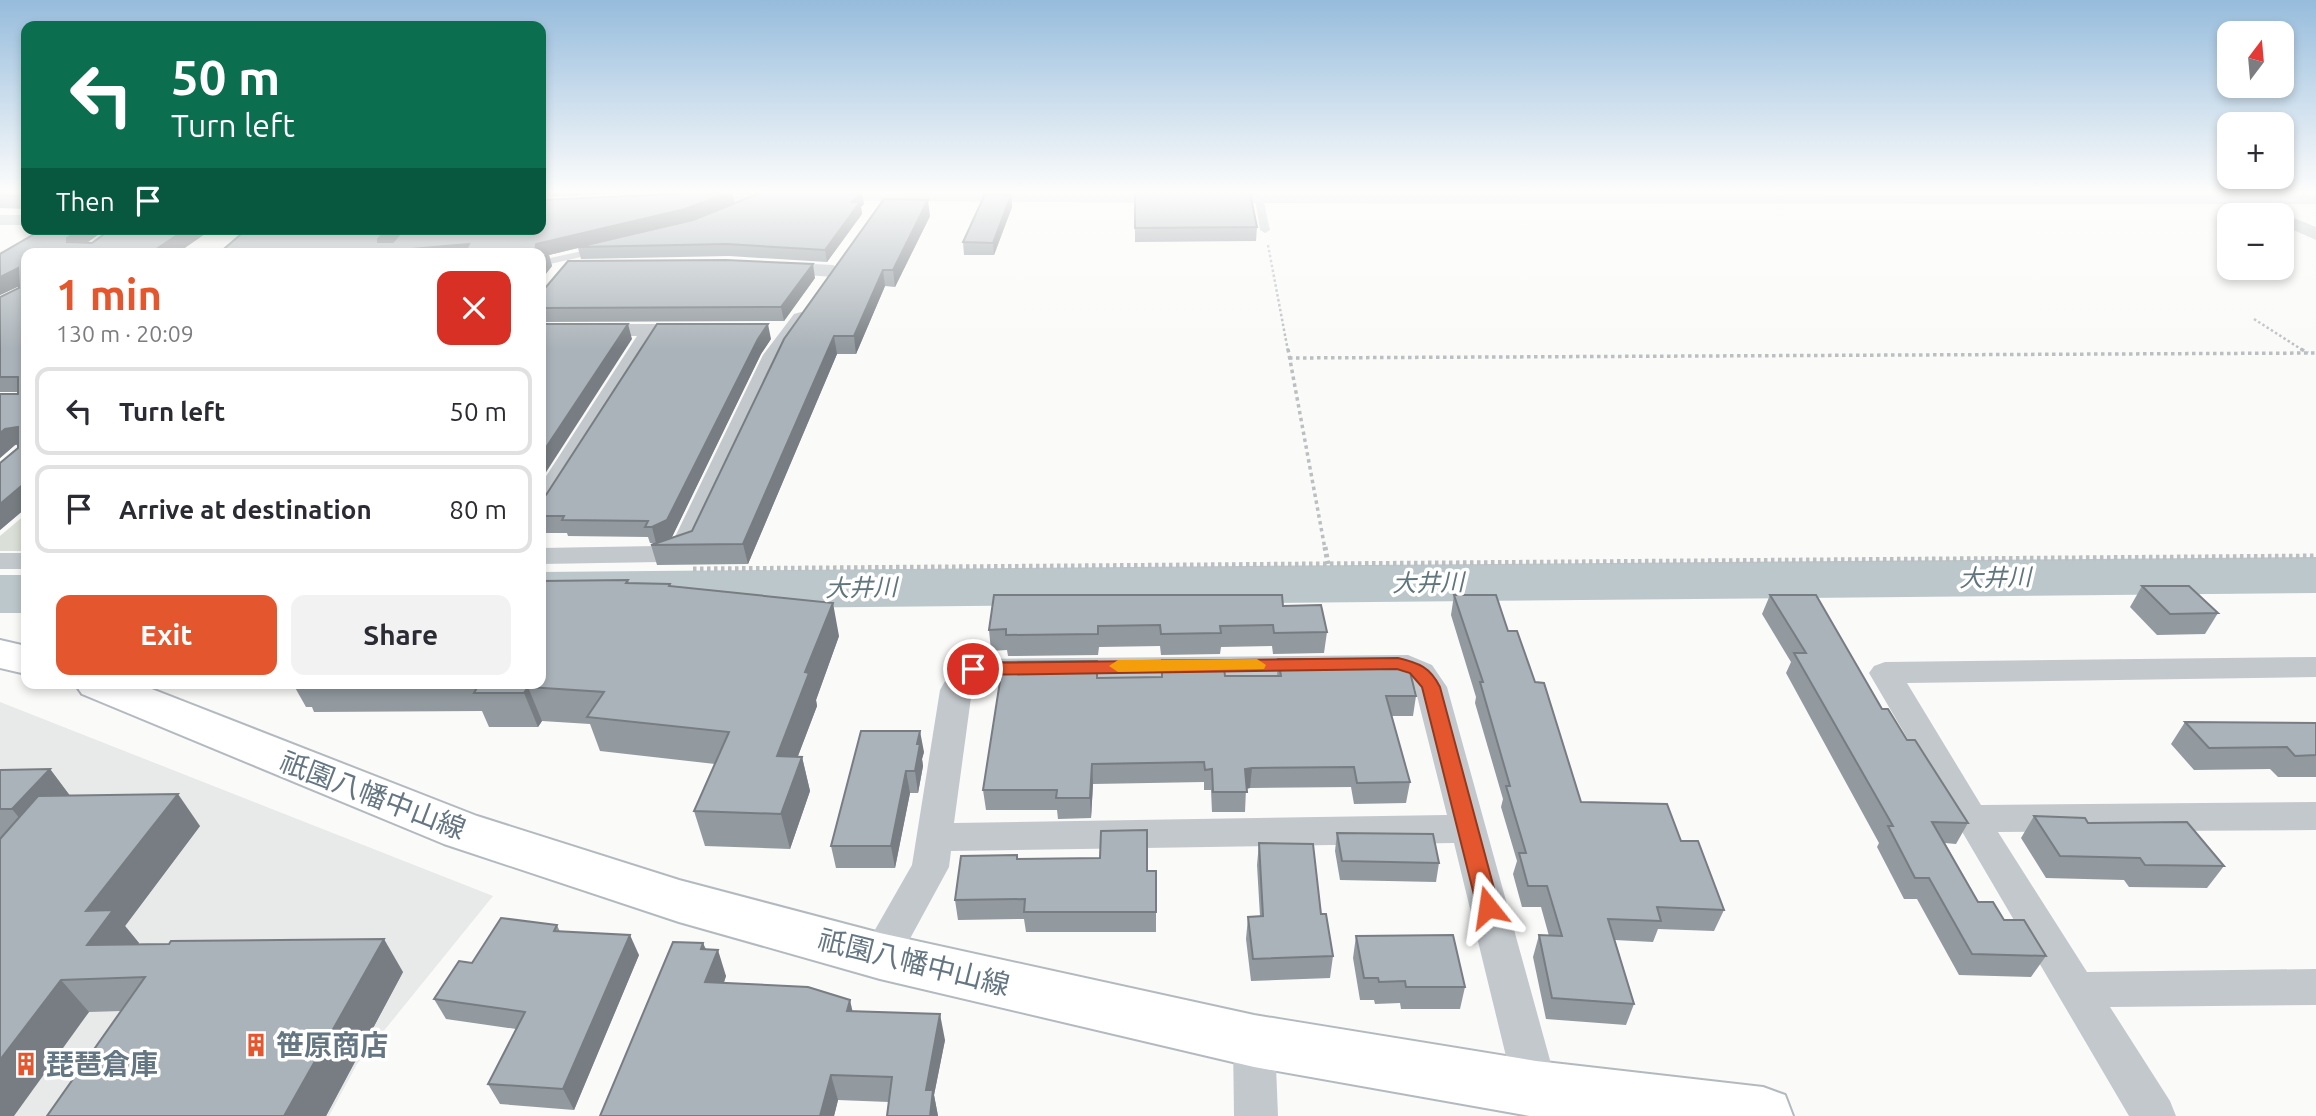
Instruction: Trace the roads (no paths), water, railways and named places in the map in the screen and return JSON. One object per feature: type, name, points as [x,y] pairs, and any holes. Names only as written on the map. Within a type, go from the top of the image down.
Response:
[{"type":"main road","points":[[0,654],[21,659]]},
{"type":"main road","name":"祇園八幡中山線","points":[[109,689],[461,830],[679,901],[880,956],[1254,1041],[1536,1089],[1763,1116]]},
{"type":"street","points":[[561,267],[608,257]]},
{"type":"street","points":[[546,556],[661,554],[685,544],[774,355],[779,330],[816,295],[840,262],[757,267]]},
{"type":"street","points":[[546,330],[715,330]]},
{"type":"street","points":[[546,496],[652,330]]},
{"type":"street","points":[[0,561],[21,561]]},
{"type":"street","points":[[880,956],[930,867],[956,690],[964,674],[982,667],[1408,665],[1422,672],[1431,687],[1536,1089]]},
{"type":"street","points":[[2154,1116],[1971,819],[1885,673],[2316,667]]},
{"type":"street","points":[[1971,819],[2316,816]]},
{"type":"street","points":[[935,837],[1468,829]]},
{"type":"street","points":[[2075,990],[2316,987]]},
{"type":"street","points":[[1254,1041],[1256,1116]]},
{"type":"lane","points":[[546,264],[561,267]]},
{"type":"waterway","name":"大井川","points":[[546,591],[2316,575]]},
{"type":"waterway","name":"大井川","points":[[0,594],[21,594]]},
{"type":"place","name":"笹原商店","points":[[256,1045]]},
{"type":"place","name":"琵琶倉庫","points":[[26,1064]]}]
